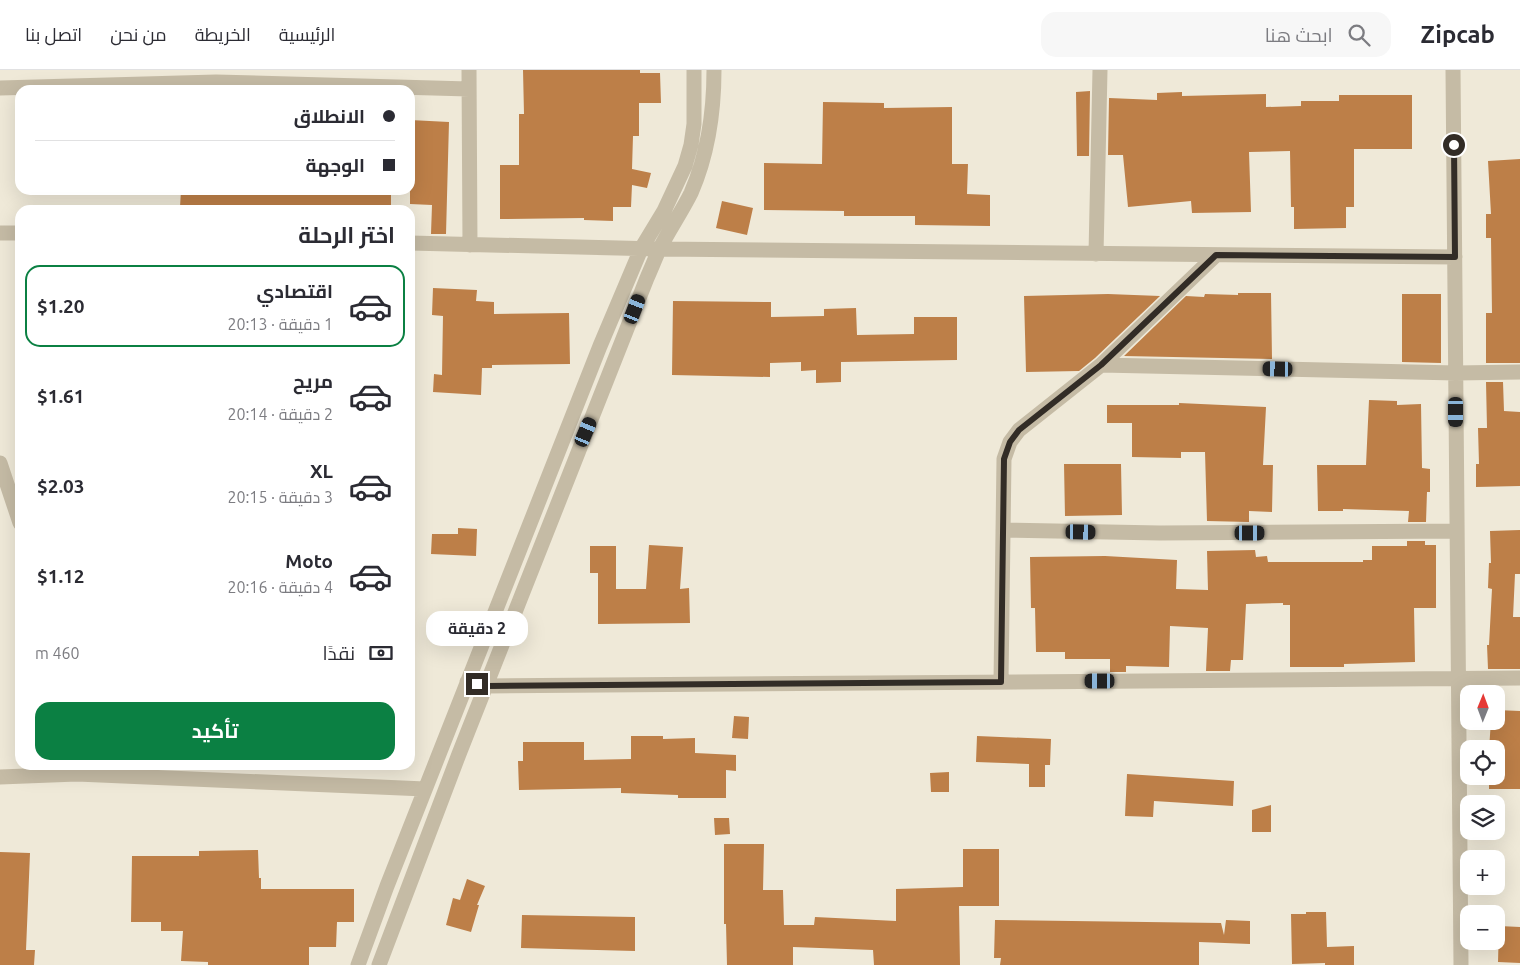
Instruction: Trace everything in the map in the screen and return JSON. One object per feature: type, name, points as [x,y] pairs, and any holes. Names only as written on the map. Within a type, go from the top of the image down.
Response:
[{"type":"street","points":[[469,70],[470,245]]},
{"type":"street","points":[[358,965],[425,789],[600,346],[641,249],[664,211],[685,166],[694,124],[694,70]]},
{"type":"street","points":[[379,965],[399,909],[659,249],[678,218],[698,175],[711,122],[714,70]]},
{"type":"street","points":[[1096,254],[1100,70]]},
{"type":"street","points":[[1453,70],[1461,965]]},
{"type":"street","points":[[54,85],[216,76],[391,85]]},
{"type":"street","points":[[415,86],[469,89]]},
{"type":"street","points":[[0,88],[15,87]]},
{"type":"street","points":[[0,233],[15,234]]},
{"type":"street","points":[[415,243],[641,249],[1455,257]]},
{"type":"street","points":[[1001,682],[1004,459],[1010,442],[1019,430],[1101,365],[1216,255]]},
{"type":"street","points":[[1101,365],[1456,373],[1520,372]]},
{"type":"street","points":[[0,463],[15,508]]},
{"type":"street","points":[[1003,530],[1160,534],[1457,531]]},
{"type":"street","points":[[467,682],[487,686],[1520,678]]},
{"type":"street","points":[[0,777],[66,770]]},
{"type":"street","points":[[93,770],[425,789]]},
{"type":"building","points":[[523,70],[640,70],[640,73],[660,73],[661,103],[639,103],[639,136],[633,136],[632,169],[651,173],[647,188],[632,185],[631,207],[613,207],[613,221],[584,220],[584,218],[500,219],[500,165],[519,165],[519,114],[524,114]]},
{"type":"building","points":[[1090,91],[1089,156],[1077,156],[1076,92]]},
{"type":"building","points":[[1182,92],[1182,96],[1266,94],[1266,107],[1301,106],[1301,101],[1339,101],[1339,95],[1412,95],[1412,149],[1354,149],[1354,207],[1346,207],[1346,228],[1294,229],[1294,207],[1291,207],[1290,151],[1249,152],[1251,212],[1192,213],[1191,201],[1128,207],[1123,155],[1108,155],[1109,98],[1157,100],[1157,93]]},
{"type":"building","points":[[823,102],[884,103],[884,108],[952,107],[952,164],[968,164],[967,194],[990,195],[990,226],[915,225],[915,216],[844,216],[844,211],[764,210],[764,163],[822,164]]},
{"type":"building","points":[[415,120],[449,122],[446,234],[431,234],[432,205],[410,204],[410,195],[415,195]]},
{"type":"building","points":[[1520,159],[1520,363],[1486,363],[1486,313],[1492,313],[1491,238],[1486,238],[1486,214],[1491,214],[1488,161]]},
{"type":"building","points":[[181,195],[391,195],[391,205],[180,205]]},
{"type":"building","points":[[722,201],[753,208],[747,235],[716,228]]},
{"type":"building","points":[[433,288],[477,290],[476,301],[494,302],[494,314],[569,313],[570,364],[492,365],[492,368],[482,368],[481,395],[433,392],[434,374],[442,375],[443,316],[432,315]]},
{"type":"building","points":[[1238,293],[1271,293],[1272,359],[1124,356],[1186,296],[1204,297],[1205,294],[1238,295]]},
{"type":"building","points":[[1108,294],[1160,296],[1079,371],[1026,372],[1024,296]]},
{"type":"building","points":[[1402,294],[1441,294],[1441,363],[1402,362]]},
{"type":"building","points":[[673,301],[771,302],[771,317],[824,316],[824,309],[856,308],[857,335],[914,334],[914,317],[957,317],[957,360],[841,362],[841,382],[816,383],[816,370],[801,371],[801,362],[770,363],[770,377],[672,375]]},
{"type":"building","points":[[1486,382],[1503,382],[1504,411],[1520,412],[1520,486],[1476,487],[1476,464],[1479,464],[1478,428],[1487,428]]},
{"type":"building","points":[[1369,400],[1397,401],[1397,405],[1421,404],[1422,468],[1430,469],[1430,492],[1427,492],[1426,522],[1408,522],[1409,511],[1343,509],[1343,511],[1318,511],[1317,465],[1366,465]]},
{"type":"building","points":[[1179,403],[1266,407],[1263,465],[1273,465],[1272,512],[1249,511],[1249,522],[1207,521],[1205,452],[1181,452],[1181,458],[1132,457],[1132,423],[1107,423],[1107,405],[1179,405]]},
{"type":"building","points":[[1064,464],[1121,464],[1122,515],[1065,516]]},
{"type":"building","points":[[458,528],[477,529],[476,556],[431,554],[432,534],[458,534]]},
{"type":"building","points":[[1520,530],[1520,574],[1515,574],[1513,617],[1520,617],[1520,669],[1488,669],[1487,645],[1489,645],[1492,589],[1488,588],[1489,563],[1491,563],[1490,531]]},
{"type":"building","points":[[1407,541],[1425,541],[1425,545],[1436,545],[1436,608],[1414,608],[1415,662],[1344,664],[1344,667],[1290,667],[1290,605],[1283,605],[1283,603],[1246,604],[1243,660],[1231,660],[1230,671],[1206,671],[1208,628],[1170,626],[1169,667],[1126,666],[1126,672],[1110,672],[1110,659],[1065,659],[1065,652],[1036,652],[1035,608],[1031,608],[1030,557],[1105,556],[1177,560],[1176,589],[1208,590],[1207,551],[1255,550],[1256,557],[1267,556],[1268,562],[1363,562],[1363,560],[1372,560],[1372,546],[1407,546]]},
{"type":"building","points":[[649,545],[683,547],[680,589],[689,588],[690,623],[598,624],[598,573],[590,573],[590,546],[616,546],[616,589],[646,589]]},
{"type":"building","points":[[1505,710],[1520,711],[1520,789],[1489,789],[1489,785],[1505,785],[1505,740],[1490,740],[1490,730],[1505,730]]},
{"type":"building","points":[[734,716],[749,717],[748,739],[732,738]]},
{"type":"building","points":[[631,736],[663,736],[663,739],[695,738],[695,753],[736,755],[736,771],[726,770],[726,798],[678,798],[678,795],[621,793],[621,788],[519,790],[518,761],[523,761],[523,742],[584,742],[584,760],[631,759]]},
{"type":"building","points":[[977,736],[1051,739],[1050,765],[1045,765],[1045,787],[1029,787],[1029,764],[976,762]]},
{"type":"building","points":[[949,772],[949,792],[931,792],[930,773]]},
{"type":"building","points":[[1127,774],[1234,781],[1233,806],[1154,801],[1153,817],[1125,816]]},
{"type":"building","points":[[1271,805],[1271,832],[1252,832],[1252,810]]},
{"type":"building","points":[[714,818],[729,818],[730,834],[715,835]]},
{"type":"building","points":[[724,844],[764,844],[763,890],[783,890],[784,925],[814,925],[815,917],[896,921],[896,889],[963,887],[963,849],[999,849],[999,906],[959,906],[960,965],[874,965],[873,950],[793,947],[793,965],[727,965],[726,924],[724,924]]},
{"type":"building","points":[[258,850],[261,889],[354,889],[354,922],[337,922],[336,947],[309,947],[309,965],[208,965],[208,962],[181,961],[183,931],[161,931],[161,922],[131,922],[132,856],[199,856],[199,851]]},
{"type":"building","points":[[0,852],[30,853],[26,950],[35,950],[34,965],[0,965]]},
{"type":"building","points":[[467,879],[485,886],[477,905],[479,905],[471,932],[446,925],[453,898],[460,900]]},
{"type":"building","points":[[1306,912],[1326,912],[1327,947],[1354,946],[1354,965],[1325,965],[1325,963],[1292,964],[1291,914],[1306,914]]},
{"type":"building","points":[[522,915],[635,917],[635,951],[521,948]]},
{"type":"building","points":[[995,920],[1221,923],[1224,935],[1226,920],[1250,921],[1250,944],[1199,942],[1199,965],[1000,965],[1001,958],[994,958]]},
{"type":"building","points":[[1505,926],[1520,927],[1520,963],[1498,962],[1498,950],[1505,950]]},
{"type":"route","points":[[477,684],[487,686],[1001,682],[1004,459],[1010,442],[1019,430],[1101,365],[1216,255],[1455,257],[1454,145]]}]
